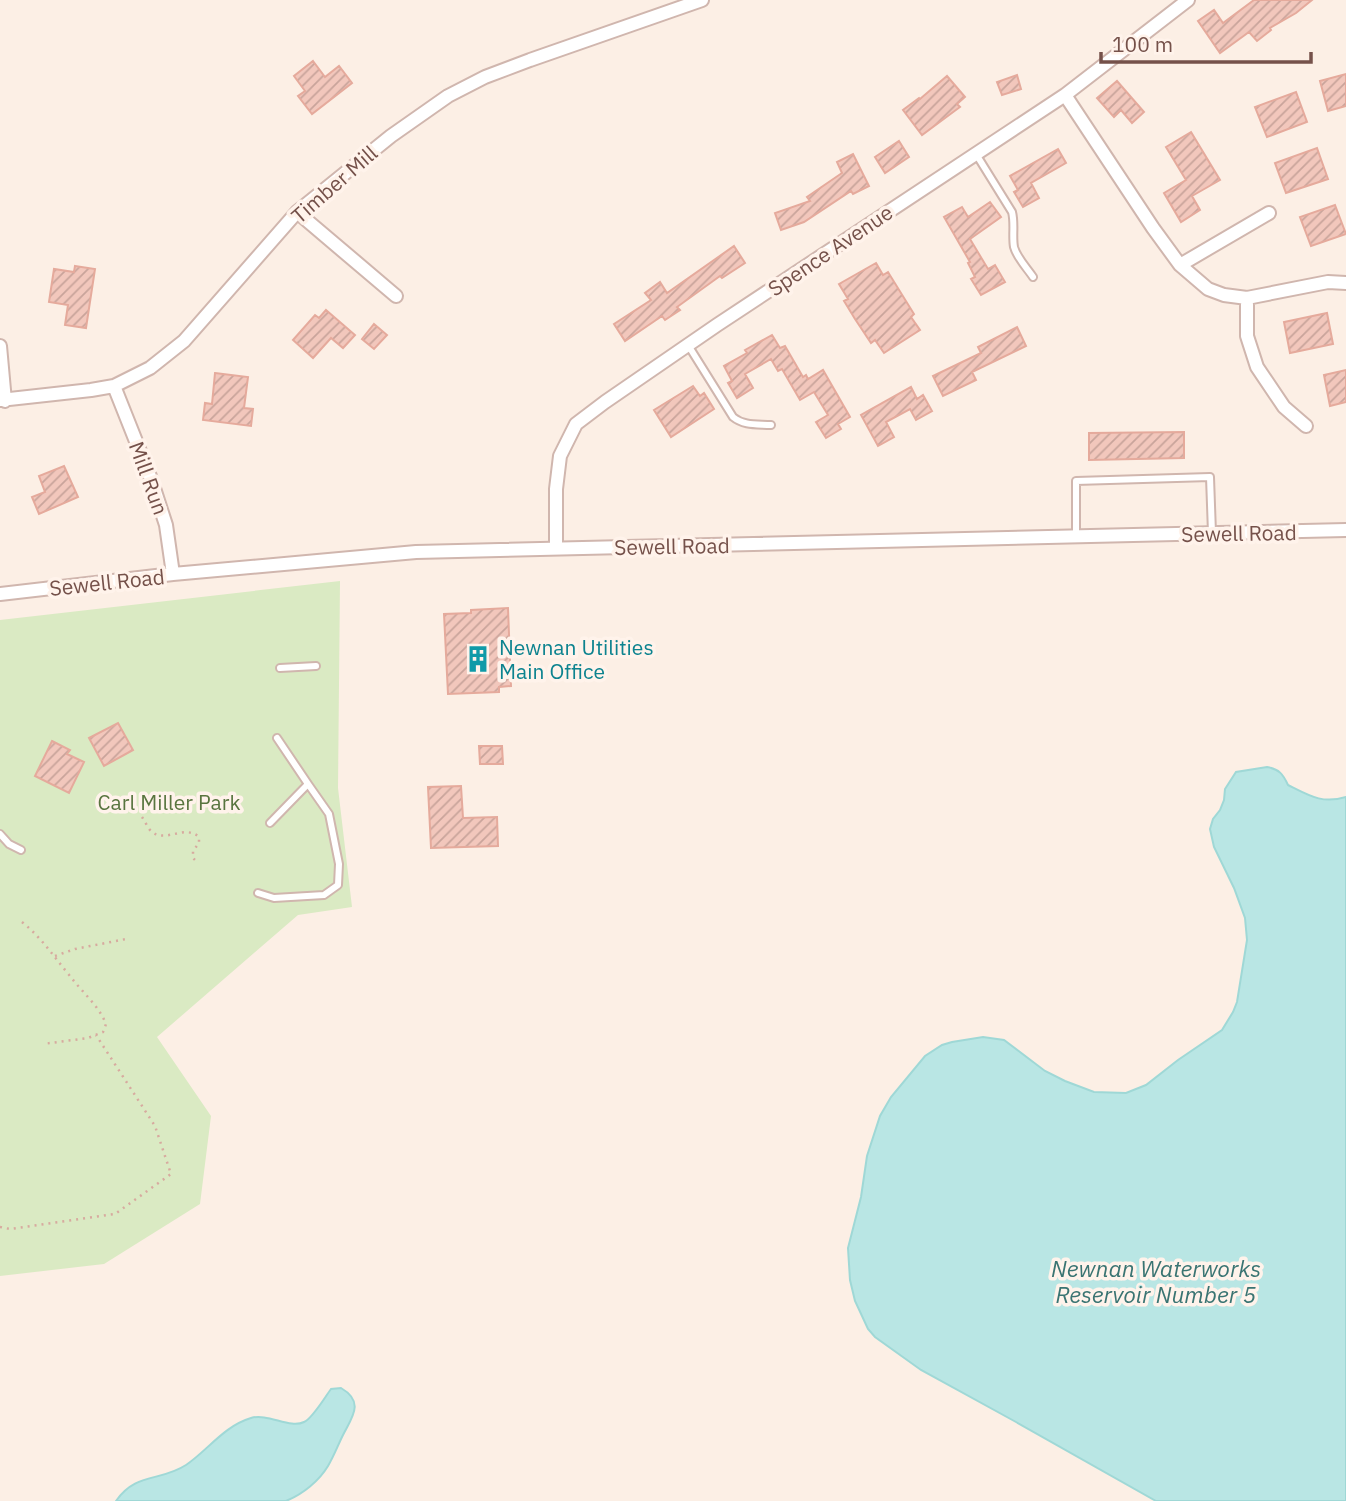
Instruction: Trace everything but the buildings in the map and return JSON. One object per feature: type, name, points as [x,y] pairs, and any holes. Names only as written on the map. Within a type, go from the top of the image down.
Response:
[{"type":"street","name":"Timber Mill","points":[[3,400],[114,386],[150,368],[184,341],[297,212],[391,135],[448,96],[485,77],[702,0]]},
{"type":"street","name":"Spence Avenue","points":[[556,548],[556,489],[560,456],[576,424],[688,345],[1065,95],[1188,0]]},
{"type":"street","points":[[1065,95],[1180,265],[1208,289],[1224,295],[1247,298],[1328,282],[1346,283]]},
{"type":"street","points":[[297,212],[396,296]]},
{"type":"street","points":[[1180,265],[1269,213]]},
{"type":"street","points":[[1247,298],[1247,336],[1257,367],[1284,407],[1306,426]]},
{"type":"street","points":[[0,346],[3,400]]},
{"type":"street","name":"Mill Run","points":[[114,386],[166,525],[173,575]]},
{"type":"street","name":"Sewell Road","points":[[0,594],[416,552],[1346,530]]},
{"type":"lane","points":[[976,154],[1012,212],[1014,246],[1033,277]]},
{"type":"lane","points":[[688,345],[733,417],[747,424],[771,425]]},
{"type":"lane","points":[[1076,536],[1076,481],[1210,477],[1212,533]]},
{"type":"lane","points":[[279,668],[316,667]]},
{"type":"lane","points":[[258,893],[274,898],[324,895],[338,885],[339,864],[328,814],[276,738]]},
{"type":"lane","points":[[270,823],[308,784]]},
{"type":"lane","points":[[0,834],[9,844],[21,850]]},
{"type":"path","points":[[142,817],[150,831],[157,835],[194,832],[199,837],[199,844],[192,851],[195,861]]},
{"type":"path","points":[[22,922],[37,934],[102,1014],[106,1024],[103,1032],[89,1038],[43,1044]]},
{"type":"path","points":[[55,956],[75,949],[126,939]]},
{"type":"path","points":[[0,1227],[10,1229],[115,1214],[171,1174],[155,1126],[96,1035]]},
{"type":"green space","name":"Carl Miller Park","points":[[340,581],[338,788],[352,907],[298,915],[157,1037],[211,1116],[200,1204],[104,1264],[0,1276],[0,620]]},
{"type":"water","name":"Newnan Waterworks Reservoir Number 5","points":[[1267,767],[1280,773],[1288,785],[1310,795],[1330,800],[1346,797],[1346,1501],[1156,1501],[921,1370],[875,1337],[868,1329],[855,1301],[850,1280],[848,1248],[861,1197],[867,1156],[880,1116],[891,1097],[925,1056],[942,1045],[983,1037],[1004,1040],[1045,1071],[1065,1081],[1094,1092],[1126,1093],[1146,1085],[1222,1030],[1237,1002],[1247,940],[1245,918],[1214,847],[1210,829],[1224,800],[1225,789],[1236,772]]},
{"type":"water","points":[[341,1388],[353,1399],[353,1416],[324,1472],[292,1498],[286,1501],[116,1501],[140,1481],[167,1474],[186,1465],[224,1432],[241,1422],[264,1417],[292,1424],[304,1422],[331,1389]]},
{"type":"place","name":"Newnan Utilities Main Office","points":[[478,659]]}]
